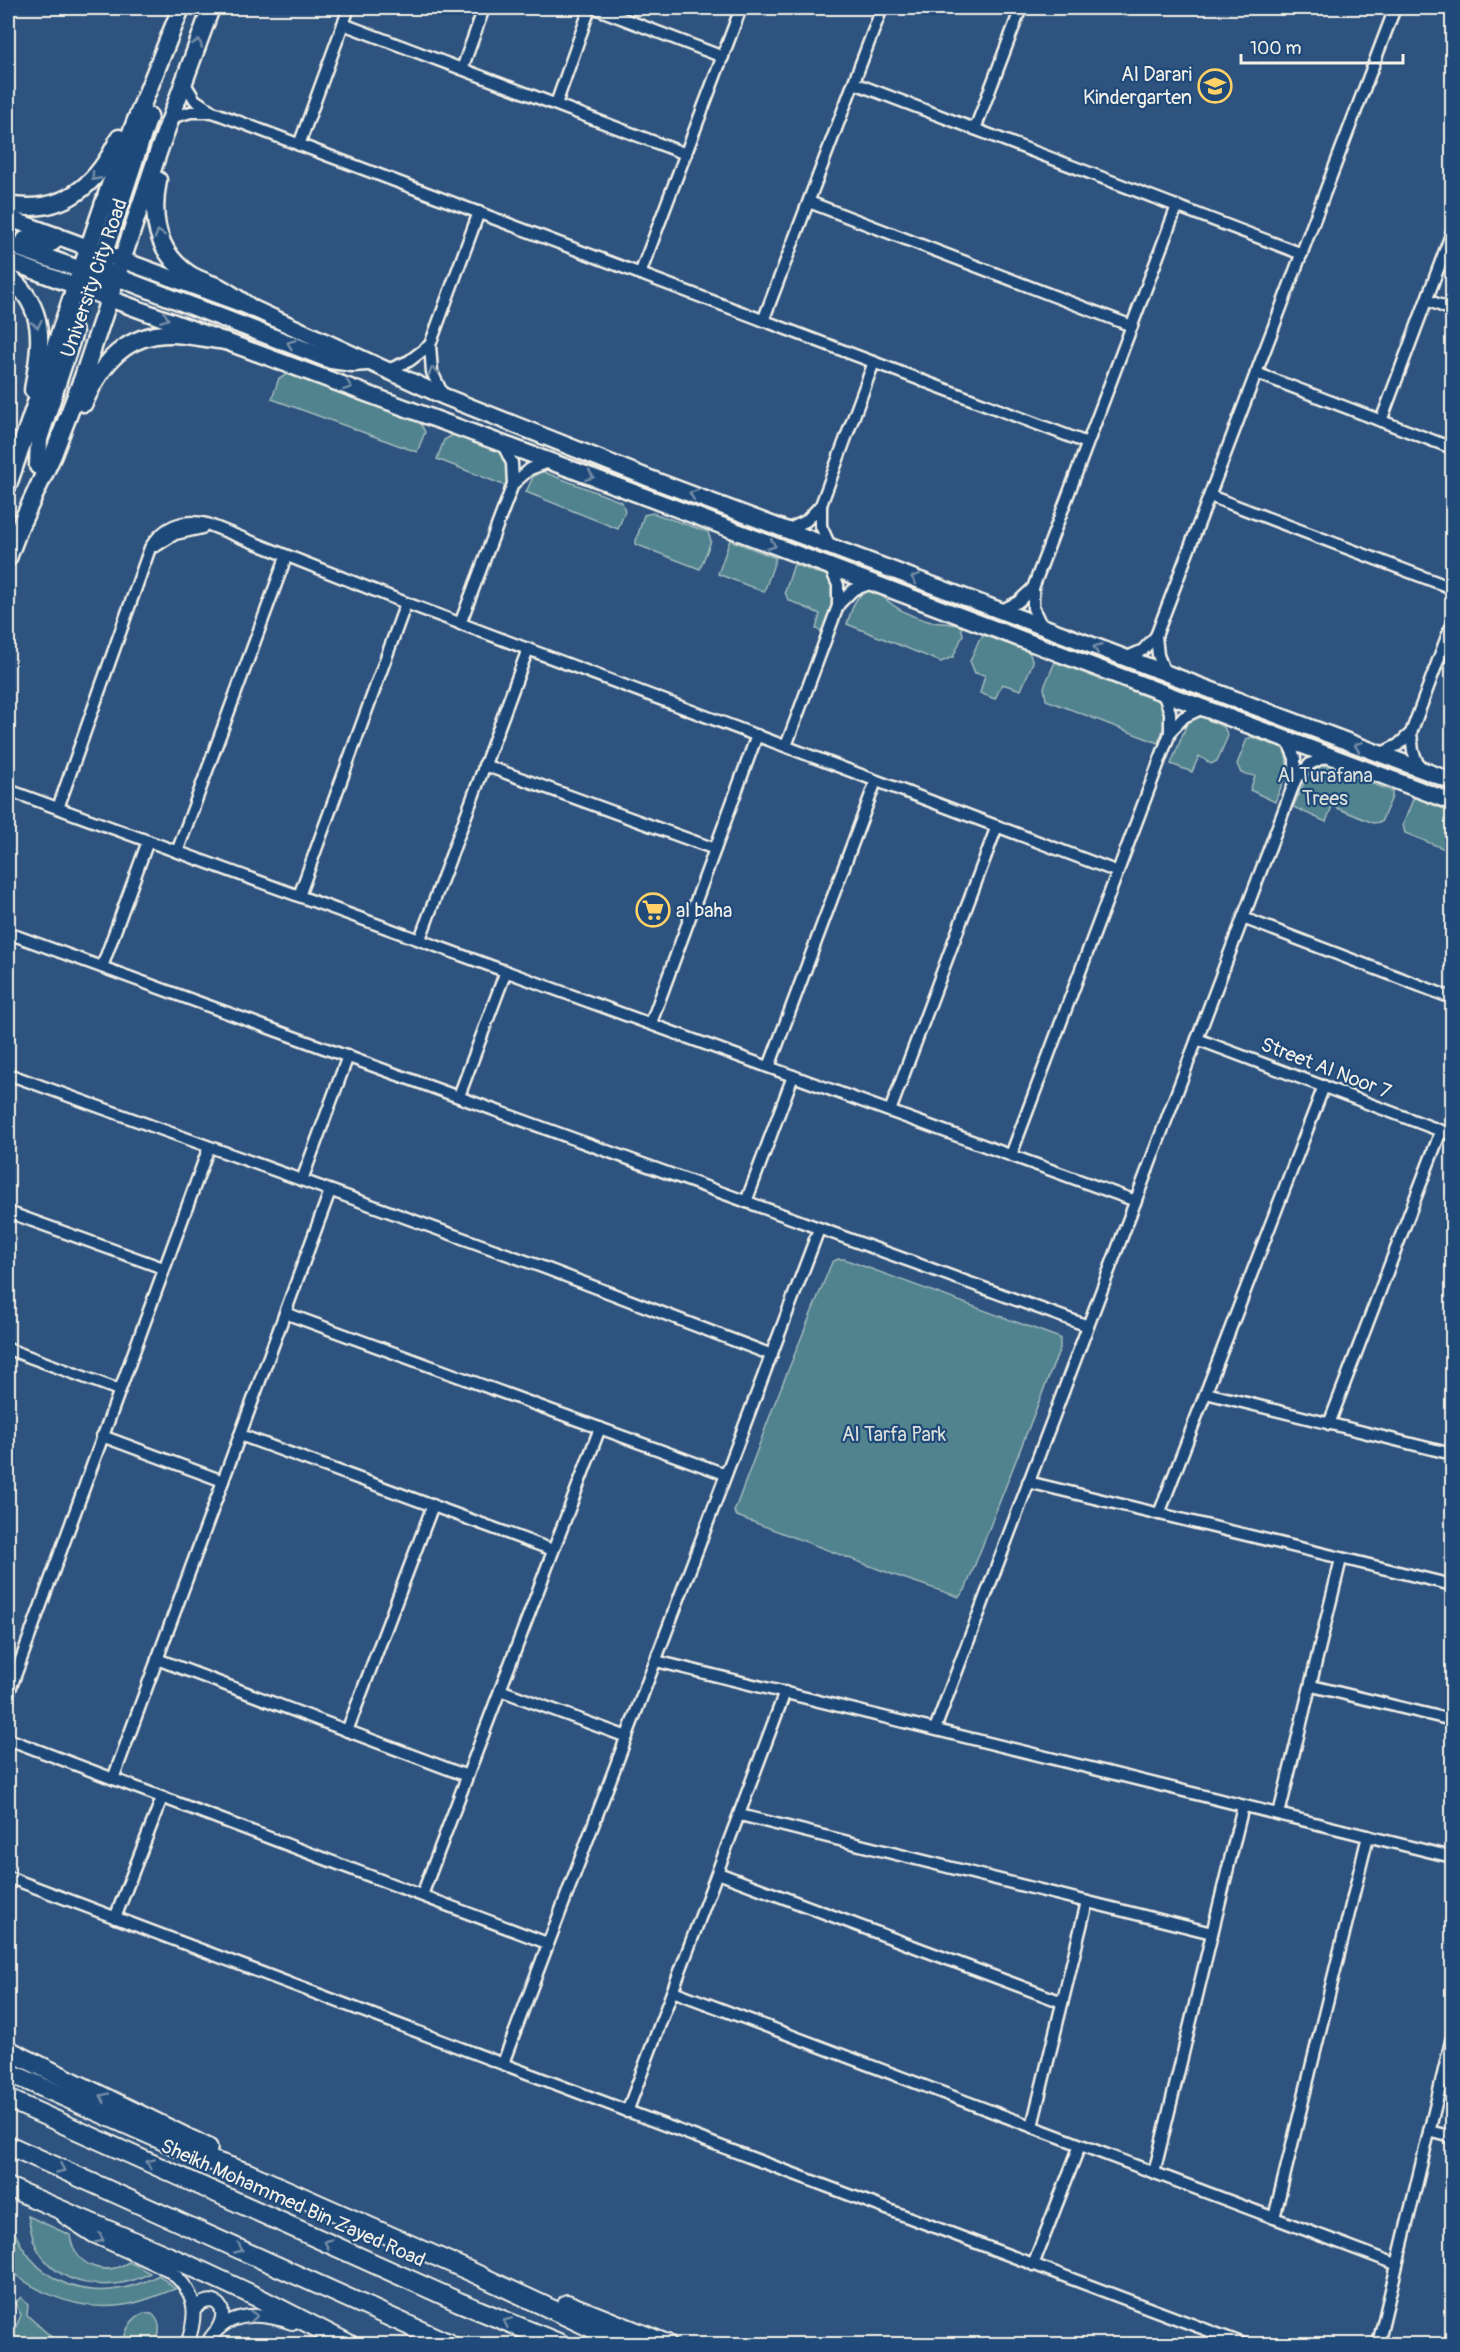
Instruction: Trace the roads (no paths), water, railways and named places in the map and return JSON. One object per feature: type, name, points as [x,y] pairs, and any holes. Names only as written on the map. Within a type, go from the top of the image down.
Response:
[{"type":"highway","points":[[8,2050],[211,2149],[248,2173]]},
{"type":"highway","points":[[8,2072],[198,2156],[248,2173],[474,2273],[626,2344]]},
{"type":"highway","name":"Sheikh Mohammed Bin Zayed Road","points":[[8,2099],[459,2302],[561,2344]]},
{"type":"highway","points":[[8,2145],[450,2344]]},
{"type":"highway","points":[[8,2187],[211,2275],[349,2344]]},
{"type":"highway","points":[[474,2273],[537,2292],[667,2344]]},
{"type":"main road","points":[[8,206],[40,207],[59,202],[77,193],[93,180],[110,156],[141,90],[156,73],[181,8]]},
{"type":"main road","name":"University City Road","points":[[8,485],[80,278],[104,274],[123,260],[170,118],[210,8]]},
{"type":"main road","points":[[38,466],[104,274],[151,112],[156,73]]},
{"type":"main road","points":[[159,150],[160,167],[154,209],[156,225],[168,254],[190,275],[221,288],[250,307]]},
{"type":"main road","points":[[8,218],[57,236],[104,274],[225,341],[873,582],[1452,802]]},
{"type":"main road","points":[[8,234],[47,246],[57,236]]},
{"type":"main road","points":[[8,244],[80,278]]},
{"type":"main road","points":[[123,260],[250,307],[443,396],[780,528],[1452,781]]},
{"type":"main road","points":[[8,261],[80,278],[104,274],[331,360],[367,362]]},
{"type":"main road","name":"University City Road","points":[[8,558],[53,455],[104,274]]},
{"type":"main road","points":[[8,276],[27,297],[39,330],[40,347],[31,398],[32,418]]},
{"type":"main road","points":[[36,490],[39,439],[74,332],[71,325],[64,324]]},
{"type":"main road","points":[[53,455],[72,429],[100,371],[109,360],[130,344],[144,338],[172,334],[225,341]]},
{"type":"main road","points":[[695,516],[707,510],[755,526],[780,528]]},
{"type":"main road","points":[[1410,786],[1431,786],[1452,792]]},
{"type":"street","points":[[299,145],[349,8]]},
{"type":"street","points":[[462,69],[484,8]]},
{"type":"street","points":[[555,104],[593,8],[723,57]]},
{"type":"street","points":[[640,274],[741,8]]},
{"type":"street","points":[[763,321],[882,8]]},
{"type":"street","points":[[975,129],[1021,8]]},
{"type":"street","points":[[1125,658],[1143,650],[1156,636],[1395,8]]},
{"type":"street","points":[[343,24],[686,154]]},
{"type":"street","points":[[184,82],[195,100],[213,112],[1087,443]]},
{"type":"street","points":[[854,82],[1302,254]]},
{"type":"street","points":[[170,118],[191,112],[213,112]]},
{"type":"street","points":[[809,202],[1132,326]]},
{"type":"street","points":[[1042,627],[1033,608],[1033,588],[1177,206]]},
{"type":"street","points":[[443,396],[432,372],[430,345],[479,212]]},
{"type":"street","points":[[1381,421],[1452,232]]},
{"type":"street","points":[[1427,300],[1452,310]]},
{"type":"street","points":[[385,371],[409,361],[430,345]]},
{"type":"street","points":[[780,528],[806,521],[820,505],[874,362]]},
{"type":"street","points":[[1256,373],[1452,448]]},
{"type":"street","points":[[460,624],[513,484],[512,463],[503,445]]},
{"type":"street","points":[[513,484],[530,469],[549,462]]},
{"type":"street","points":[[1210,496],[1452,588]]},
{"type":"street","points":[[820,505],[821,526],[830,546]]},
{"type":"street","points":[[58,808],[154,540],[167,528],[192,522],[207,525],[460,624],[1118,872]]},
{"type":"street","points":[[177,852],[286,557]]},
{"type":"street","points":[[786,746],[838,606],[838,585],[831,567]]},
{"type":"street","points":[[838,606],[853,590],[873,582]]},
{"type":"street","points":[[1000,611],[1018,602],[1033,588]]},
{"type":"street","points":[[299,896],[406,603]]},
{"type":"street","points":[[1420,769],[1413,751],[1412,733],[1452,623]]},
{"type":"street","points":[[1156,636],[1158,656],[1165,674]]},
{"type":"street","points":[[420,939],[528,649]]},
{"type":"street","points":[[1011,1155],[1170,733],[1170,712],[1164,693]]},
{"type":"street","points":[[1170,733],[1184,717],[1203,708]]},
{"type":"street","points":[[1380,754],[1398,745],[1412,733]]},
{"type":"street","points":[[651,1023],[757,735]]},
{"type":"street","points":[[1287,740],[1295,759],[1295,781]]},
{"type":"street","points":[[934,1729],[1295,781],[1310,764],[1329,755]]},
{"type":"street","points":[[484,765],[716,849]]},
{"type":"street","points":[[769,1067],[876,781]]},
{"type":"street","points":[[8,790],[1136,1201]]},
{"type":"street","points":[[890,1111],[997,826]]},
{"type":"street","points":[[102,967],[148,841]]},
{"type":"street","points":[[1243,918],[1452,998]]},
{"type":"street","points":[[9,937],[102,967],[1088,1326]]},
{"type":"street","points":[[459,1096],[506,971]]},
{"type":"street","name":"Street Al Noor 7","points":[[1197,1039],[1452,1135]]},
{"type":"street","points":[[302,1180],[348,1056]]},
{"type":"street","points":[[8,1074],[545,1268],[772,1355]]},
{"type":"street","points":[[746,1202],[793,1076]]},
{"type":"street","points":[[1159,1514],[1323,1086]]},
{"type":"street","points":[[1329,1424],[1441,1131]]},
{"type":"street","points":[[8,1695],[209,1147]]},
{"type":"street","points":[[113,1779],[330,1191]]},
{"type":"street","points":[[8,1212],[163,1268]]},
{"type":"street","points":[[503,2063],[819,1229]]},
{"type":"street","points":[[285,1313],[725,1474]]},
{"type":"street","points":[[8,1349],[119,1389]]},
{"type":"street","points":[[1206,1393],[1452,1454]]},
{"type":"street","points":[[422,1895],[600,1428]]},
{"type":"street","points":[[240,1435],[553,1550]]},
{"type":"street","points":[[102,1436],[223,1481]]},
{"type":"street","points":[[1028,1482],[1452,1585]]},
{"type":"street","points":[[347,1731],[433,1505]]},
{"type":"street","points":[[1279,1814],[1312,1686],[1341,1558]]},
{"type":"street","points":[[157,1659],[468,1776]]},
{"type":"street","points":[[656,1660],[1452,1857]]},
{"type":"street","points":[[1312,1686],[1452,1720]]},
{"type":"street","points":[[500,1690],[627,1737]]},
{"type":"street","points":[[627,2112],[785,1692]]},
{"type":"street","points":[[8,1739],[547,1943]]},
{"type":"street","points":[[116,1918],[162,1798]]},
{"type":"street","points":[[1154,2173],[1243,1806]]},
{"type":"street","points":[[740,1815],[1212,1933]]},
{"type":"street","points":[[1274,2218],[1368,1836]]},
{"type":"street","points":[[718,1873],[1062,2002]]},
{"type":"street","points":[[8,1877],[1244,2344]]},
{"type":"street","points":[[1032,2126],[1087,1902]]},
{"type":"street","points":[[674,1991],[1396,2264]]},
{"type":"street","points":[[1378,2344],[1452,2037]]},
{"type":"street","points":[[1429,2131],[1452,2137]]},
{"type":"street","points":[[1033,2265],[1080,2145]]},
{"type":"street","points":[[52,2206],[82,2230],[167,2269],[186,2286],[194,2310],[194,2321],[187,2344]]},
{"type":"street","points":[[194,2310],[204,2302],[213,2301],[221,2307],[223,2317],[207,2344]]},
{"type":"street","points":[[218,2328],[245,2316],[260,2315],[275,2317],[330,2336]]},
{"type":"place","name":"Al Darari Kindergarten","points":[[1215,86]]},
{"type":"place","name":"al baha","points":[[653,910]]},
{"type":"park label","name":"Al Turafana Trees","points":[[1325,786]]},
{"type":"park label","name":"Al Tarfa Park","points":[[894,1434]]}]
